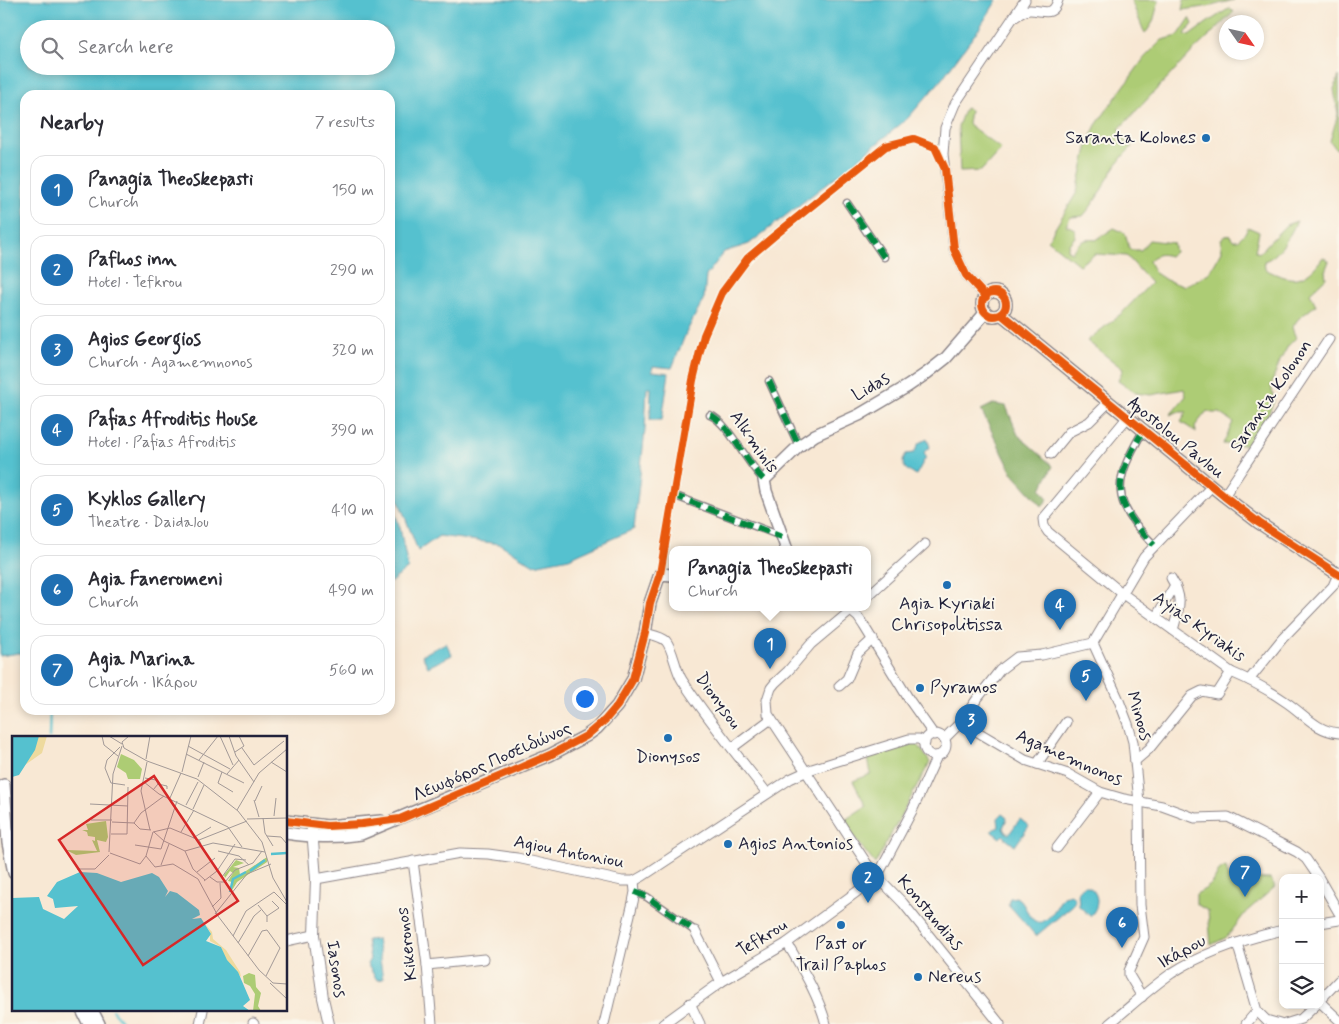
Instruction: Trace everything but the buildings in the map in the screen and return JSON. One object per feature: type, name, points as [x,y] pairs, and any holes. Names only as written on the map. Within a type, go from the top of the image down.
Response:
[{"type":"main road","points":[[994,293],[1003,296],[1006,305],[1001,314],[995,316],[986,312],[983,305],[986,297],[994,293]]},
{"type":"main road","name":"Lidas","points":[[764,480],[799,446],[815,435],[859,415],[916,381],[946,358],[986,312]]},
{"type":"main road","name":"Apostolou Pavlou","points":[[1001,314],[1259,523],[1339,574]]},
{"type":"main road","name":"Alkminis","points":[[764,480],[785,546]]},
{"type":"main road","name":"Λεωφόρος Ποσειδώνος","points":[[288,822],[335,838],[361,834],[561,750],[597,728],[617,706],[633,679],[645,634],[650,603],[660,574],[669,575]]},
{"type":"main road","points":[[6,790],[8,843],[12,863]]},
{"type":"main road","name":"Λεωφόρος Ποσειδώνος","points":[[288,833],[316,831]]},
{"type":"main road","points":[[83,1012],[89,1024]]},
{"type":"main road","points":[[93,1012],[99,1024]]},
{"type":"street","points":[[986,297],[966,275],[954,249],[943,154],[945,128],[955,104],[1025,0]]},
{"type":"street","points":[[1030,0],[1038,11]]},
{"type":"street","points":[[1010,21],[1023,12],[1045,12],[1052,10],[1057,5],[1058,0]]},
{"type":"street","points":[[847,203],[884,257]]},
{"type":"street","name":"Saranta Kolonon","points":[[1224,496],[1329,338]]},
{"type":"street","points":[[769,381],[799,446]]},
{"type":"street","points":[[1051,454],[1069,432],[1089,422],[1108,402]]},
{"type":"street","name":"Alkminis","points":[[710,415],[721,422],[755,471],[764,480]]},
{"type":"street","name":"Ayias Kyriakis","points":[[1127,418],[1043,519],[1044,526],[1048,532],[1123,594],[1231,672],[1250,680],[1287,702],[1318,727],[1326,731],[1339,733]]},
{"type":"street","points":[[1143,430],[1120,478],[1120,490],[1124,507],[1138,529],[1154,545]]},
{"type":"street","points":[[944,739],[961,722],[1000,670],[1017,656],[1042,655],[1093,643],[1144,557],[1212,486]]},
{"type":"street","points":[[673,495],[782,537]]},
{"type":"street","points":[[871,593],[925,544]]},
{"type":"street","points":[[1250,680],[1282,639],[1333,586],[1339,574]]},
{"type":"street","points":[[1156,617],[1173,582],[1178,590],[1180,604],[1173,630]]},
{"type":"street","points":[[732,748],[771,718],[768,714],[767,700],[771,688],[795,664],[811,644],[848,611]]},
{"type":"street","points":[[852,611],[873,639],[910,701],[934,735]]},
{"type":"street","name":"Dionysou","points":[[645,634],[667,642],[681,679],[706,716],[768,793]]},
{"type":"street","points":[[839,686],[847,679],[858,653],[873,639]]},
{"type":"street","name":"Minoos","points":[[1093,643],[1128,724],[1135,761],[1140,802],[1140,905],[1144,937],[1129,975],[1142,997]]},
{"type":"street","points":[[1135,761],[1149,749],[1192,696],[1202,691],[1217,694],[1231,672]]},
{"type":"street","name":"Konstandias","points":[[771,718],[876,877],[888,886],[903,903],[1000,1024]]},
{"type":"street","name":"Agamemnonos","points":[[961,722],[1025,760],[1068,774],[1100,792],[1162,806],[1195,818],[1220,816],[1236,820],[1297,852],[1306,859],[1316,874]]},
{"type":"street","points":[[1037,764],[1066,722]]},
{"type":"street","points":[[876,877],[912,811],[937,756],[944,752],[946,748],[944,739],[934,735],[929,737],[925,743],[925,749],[928,753],[937,756]]},
{"type":"street","name":"Agiou Antoniou","points":[[316,879],[460,853],[488,854],[610,879],[634,880],[643,876],[768,793],[806,771],[910,739],[920,740],[925,743]]},
{"type":"street","points":[[1057,848],[1100,792]]},
{"type":"street","name":"Iasonos","points":[[316,831],[314,935],[319,977],[329,1024]]},
{"type":"street","name":"Kikeronos","points":[[413,861],[427,965],[432,1024]]},
{"type":"street","name":"Tefkrou","points":[[663,1024],[721,982],[787,943],[876,877]]},
{"type":"street","points":[[604,1024],[635,892],[634,880]]},
{"type":"street","name":"Agamemnonos","points":[[1324,886],[1339,913]]},
{"type":"street","points":[[635,892],[647,896],[695,931],[721,982]]},
{"type":"street","points":[[1324,922],[1339,920]]},
{"type":"street","name":"Ικάρου","points":[[1109,1024],[1170,974],[1184,966],[1210,953],[1237,943],[1279,931]]},
{"type":"street","points":[[288,941],[314,935]]},
{"type":"street","points":[[787,943],[810,983],[826,1024]]},
{"type":"street","points":[[1237,943],[1257,1011],[1266,1020],[1280,1024]]},
{"type":"street","points":[[427,965],[484,959]]},
{"type":"street","points":[[1324,997],[1339,980]]},
{"type":"street","points":[[690,1003],[700,1024]]},
{"type":"street","points":[[1324,1005],[1339,1020]]},
{"type":"street","points":[[1284,1024],[1301,1019],[1312,1009]]},
{"type":"street","points":[[1246,1024],[1257,1011]]},
{"type":"green space","points":[[1131,0],[1159,0],[1153,22],[1145,34]]},
{"type":"green space","points":[[1184,0],[1234,0],[1211,6],[1182,10]]},
{"type":"green space","points":[[1230,8],[1234,12],[1231,15],[1219,15]]},
{"type":"green space","points":[[1219,15],[1219,26],[1119,129],[1125,141],[1132,147],[1118,163],[1090,208],[1083,216],[1071,217],[1066,225],[1075,229],[1075,237],[1067,250],[1072,252],[1082,242],[1096,240],[1114,228],[1125,233],[1130,250],[1141,250],[1149,240],[1173,243],[1175,252],[1170,256],[1158,255],[1149,261],[1154,272],[1166,280],[1183,286],[1196,281],[1210,272],[1222,251],[1221,239],[1229,234],[1233,240],[1238,240],[1248,227],[1259,232],[1255,251],[1259,253],[1286,225],[1297,221],[1279,250],[1264,261],[1265,269],[1283,277],[1297,278],[1310,272],[1323,257],[1329,261],[1325,271],[1326,278],[1310,293],[1316,305],[1298,319],[1292,328],[1296,338],[1288,346],[1280,361],[1271,385],[1274,401],[1262,429],[1250,445],[1223,444],[1233,422],[1220,413],[1207,411],[1195,426],[1196,432],[1181,422],[1187,412],[1176,412],[1170,415],[1186,396],[1184,389],[1151,395],[1136,393],[1118,381],[1123,369],[1087,341],[1122,313],[1151,283],[1127,256],[1095,254],[1079,265],[1048,240],[1077,192],[1089,140],[1096,125],[1145,57],[1162,40],[1178,36],[1190,18],[1193,24],[1185,34],[1189,36]]},
{"type":"green space","points":[[1339,76],[1339,148],[1336,149],[1330,141],[1338,114],[1334,89]]},
{"type":"green space","points":[[965,108],[970,110],[968,124],[1001,149],[981,171],[960,172],[958,126]]},
{"type":"green space","points":[[993,404],[1006,406],[1018,435],[1053,466],[1041,489],[1048,499],[1042,506],[1013,474],[981,410]]},
{"type":"green space","points":[[916,742],[930,762],[875,864],[842,822],[866,806],[853,781],[871,774],[868,758]]},
{"type":"green space","points":[[1226,867],[1229,881],[1233,885],[1241,885],[1246,878],[1270,879],[1275,887],[1246,912],[1227,937],[1211,945],[1208,911],[1196,904],[1196,894],[1210,886],[1219,871]]},
{"type":"water","points":[[0,0],[997,0],[978,30],[941,80],[908,118],[749,244],[724,252],[706,276],[704,298],[686,333],[672,368],[653,366],[652,371],[669,373],[662,420],[650,420],[651,388],[647,388],[645,430],[634,529],[569,558],[534,565],[500,544],[439,536],[418,551],[395,491],[395,90],[20,90],[19,653],[0,656]]},
{"type":"water","points":[[927,439],[930,447],[924,452],[926,457],[916,475],[909,472],[903,461],[906,454],[914,453],[919,443]]},
{"type":"water","points":[[395,513],[400,528],[408,568],[395,579]]},
{"type":"water","points":[[446,643],[452,655],[428,667],[422,655]]},
{"type":"water","points":[[1002,814],[1007,818],[1003,828],[1009,834],[1020,819],[1029,826],[1015,846],[1003,835],[1000,838],[992,832],[992,830],[999,827],[998,818]]},
{"type":"water","points":[[1084,885],[1093,890],[1097,898],[1096,908],[1090,916],[1079,906],[1078,892]]},
{"type":"water","points":[[1071,894],[1075,899],[1073,905],[1036,936],[1008,904],[1010,898],[1016,897],[1023,903],[1030,916],[1035,921],[1040,922],[1045,921],[1049,917],[1063,896]]},
{"type":"water","points":[[377,939],[383,979],[377,980],[367,964],[370,959],[367,940]]},
{"type":"waterway","points":[[49,736],[50,715]]},
{"type":"waterway","points":[[114,1012],[124,1024]]},
{"type":"marked path","points":[[847,203],[884,257]]},
{"type":"marked path","points":[[769,381],[799,446]]},
{"type":"marked path","points":[[710,415],[717,419],[730,434],[764,480]]},
{"type":"marked path","points":[[1143,431],[1126,464],[1121,491],[1123,503],[1130,516],[1154,545]]},
{"type":"marked path","points":[[673,495],[782,537]]},
{"type":"marked path","points":[[635,892],[647,897],[695,931]]},
{"type":"cycle path","points":[[288,821],[327,826],[400,819],[550,755],[586,736],[605,720],[617,706],[633,679],[645,633],[650,603],[660,574],[693,380],[704,335],[722,293],[748,258],[886,146],[914,139],[935,147],[945,169],[954,249],[966,275],[986,297]]},
{"type":"cycle path","points":[[994,292],[1002,296],[1006,304],[1002,312],[994,316],[986,312],[982,304],[986,296],[994,292]]},
{"type":"cycle path","points":[[1001,314],[1224,496],[1259,523],[1339,575]]},
{"type":"place","name":"Saranta Kolones","points":[[1206,138]]},
{"type":"place","name":"Agia Kyriaki Chrisopolitissa","points":[[947,585]]},
{"type":"place","name":"Pafias Afroditis House","points":[[1060,630]]},
{"type":"place","name":"Panagia Theoskepasti","points":[[770,669]]},
{"type":"place","name":"Pyramos","points":[[920,688]]},
{"type":"place","name":"Kyklos Gallery","points":[[1086,701]]},
{"type":"place","name":"Dionysos","points":[[668,738]]},
{"type":"place","name":"Agios Georgios","points":[[971,745]]},
{"type":"place","name":"Agios Antonios","points":[[728,844]]},
{"type":"place","name":"Agia Marina","points":[[1245,897]]},
{"type":"place","name":"Pafhos inn","points":[[868,903]]},
{"type":"place","name":"Past or Trail Paphos","points":[[841,925]]},
{"type":"place","name":"Agia Faneromeni","points":[[1122,948]]},
{"type":"place","name":"Nereus","points":[[918,977]]}]
